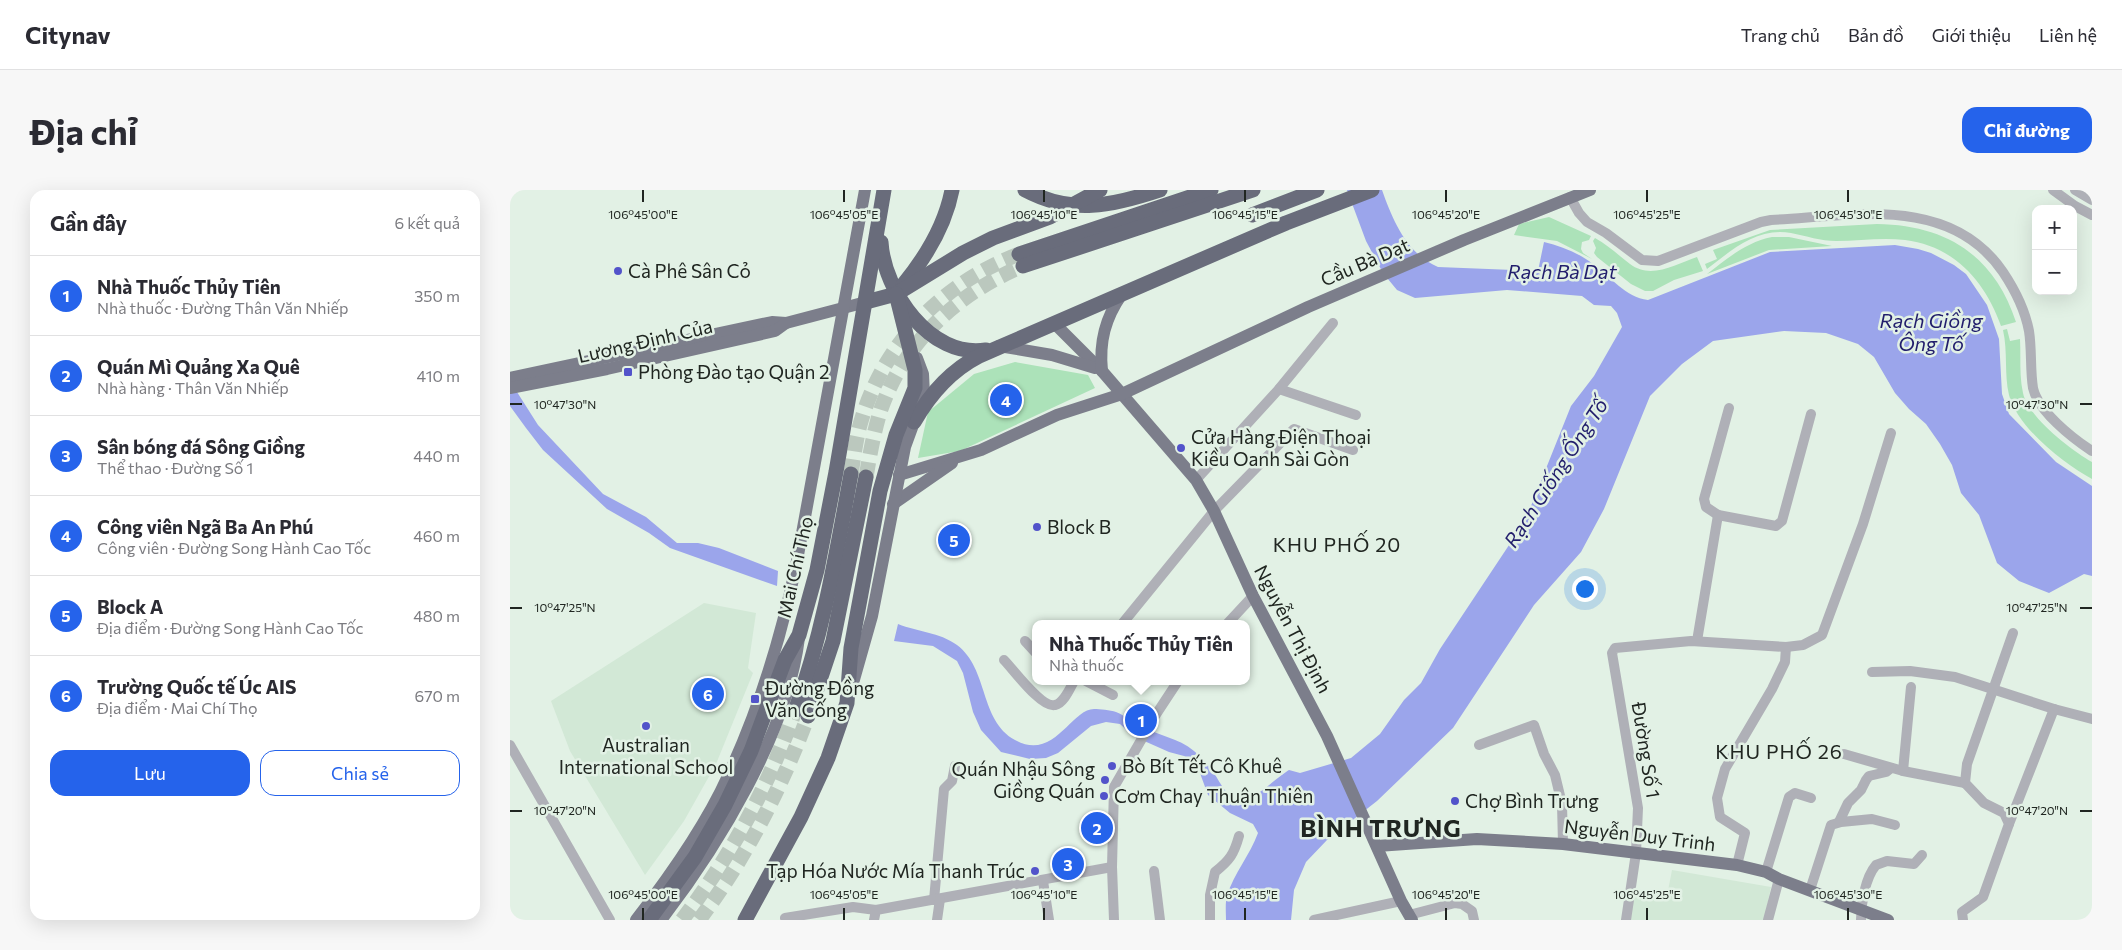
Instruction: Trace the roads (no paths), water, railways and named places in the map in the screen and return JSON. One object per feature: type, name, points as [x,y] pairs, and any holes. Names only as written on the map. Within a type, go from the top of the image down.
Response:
[{"type":"highway","name":"Mai Chí Thọ","points":[[650,920],[695,857],[725,805],[751,751],[785,660],[799,635],[817,570],[866,302],[884,190]]},
{"type":"highway","points":[[745,920],[801,817],[828,758],[847,703],[851,648],[880,490],[896,434],[916,383],[896,294],[934,242],[945,217],[952,190]]},
{"type":"highway","points":[[1025,190],[1056,202],[1095,206],[1121,202],[1160,190]]},
{"type":"highway","points":[[866,302],[896,294],[963,253],[993,238],[1050,217],[1100,190]]},
{"type":"highway","points":[[1211,190],[1021,260],[1249,191]]},
{"type":"highway","points":[[1252,215],[1317,190]]},
{"type":"highway","points":[[914,422],[932,394],[952,373],[999,346],[1286,223],[1372,190]]},
{"type":"highway","points":[[879,218],[882,259],[889,281],[896,294],[925,329],[948,345],[972,351],[999,346]]},
{"type":"highway","points":[[851,474],[831,586],[802,714],[833,641],[866,477]]},
{"type":"main road","name":"Mai Chí Thọ","points":[[636,920],[670,874],[728,777],[756,710],[783,628],[865,190]]},
{"type":"main road","name":"Cầu Bà Dạt","points":[[963,456],[981,450],[1057,415],[1122,394],[1308,307],[1464,240],[1590,190]]},
{"type":"main road","points":[[999,346],[1052,355],[1083,363],[1102,371],[1102,342],[1110,311],[1122,294]]},
{"type":"main road","name":"Lương Định Của","points":[[510,388],[529,379],[772,322],[786,323],[866,302]]},
{"type":"main road","name":"Nguyễn Thị Định","points":[[1054,323],[1102,371],[1196,480],[1214,511],[1253,596],[1327,736],[1377,846]]},
{"type":"main road","points":[[847,703],[872,616],[905,447],[922,401],[924,380],[921,367],[908,343]]},
{"type":"main road","points":[[510,378],[529,379]]},
{"type":"main road","points":[[899,475],[963,456]]},
{"type":"main road","points":[[893,504],[963,456]]},
{"type":"main road","points":[[661,920],[709,853],[738,803],[778,714],[796,664],[799,635]]},
{"type":"main road","name":"Nguyễn Duy Trinh","points":[[1377,846],[1477,839],[1563,844],[1737,865],[1766,872],[1779,879],[1810,890],[1861,915],[1888,920]]},
{"type":"main road","points":[[1377,846],[1410,917]]},
{"type":"main road","points":[[755,920],[758,895]]},
{"type":"street","points":[[2053,190],[2075,206],[2092,215]]},
{"type":"street","points":[[2075,190],[2092,200]]},
{"type":"street","points":[[1570,197],[1578,213],[1587,222],[1606,233],[1639,258],[1650,262],[1658,261],[1761,222],[1771,220],[1890,214],[1916,217],[1955,230],[1973,241],[1993,259],[2010,283],[2027,324],[2032,381],[2039,402],[2054,420],[2092,451]]},
{"type":"street","points":[[1196,480],[1280,389],[1333,323]]},
{"type":"street","points":[[1280,389],[1356,415]]},
{"type":"street","points":[[1729,408],[1704,500],[1706,507],[1718,515],[1776,526],[1782,521],[1812,414]]},
{"type":"street","points":[[1125,620],[1214,511],[1294,429],[1353,450]]},
{"type":"street","points":[[1718,515],[1697,641],[1786,647],[1803,645],[1822,635],[1863,524],[1891,433]]},
{"type":"street","points":[[1231,620],[1253,596]]},
{"type":"street","points":[[1966,783],[1967,764],[2013,633]]},
{"type":"street","points":[[1024,641],[1032,649]]},
{"type":"street","name":"Đường Số 1","points":[[1626,920],[1636,853],[1638,808],[1612,653],[1614,648],[1697,641]]},
{"type":"street","points":[[1737,865],[1745,833],[1720,817],[1717,798],[1725,769],[1772,689],[1785,662],[1786,647]]},
{"type":"street","points":[[1004,660],[1040,699],[1050,705],[1056,705],[1061,702],[1072,685]]},
{"type":"street","points":[[1872,672],[1910,671],[1955,677],[2054,709],[2092,719]]},
{"type":"street","points":[[1094,685],[1113,695]]},
{"type":"street","points":[[1114,920],[1112,867],[1114,787],[1175,685]]},
{"type":"street","points":[[1903,771],[1911,686]]},
{"type":"street","points":[[1963,920],[1962,912],[1982,896],[2054,709]]},
{"type":"street","points":[[1480,745],[1534,725],[1544,754],[1555,775],[1562,804],[1563,844]]},
{"type":"street","points":[[510,745],[610,920]]},
{"type":"street","points":[[1844,754],[1903,771],[1966,783],[1984,803],[2004,813],[2009,824]]},
{"type":"street","points":[[937,920],[944,789],[952,781],[955,766]]},
{"type":"street","points":[[1839,822],[1848,803],[1861,790],[1869,776],[1886,772],[1891,768]]},
{"type":"street","points":[[1766,872],[1790,797],[1795,793],[1811,798]]},
{"type":"street","points":[[1810,890],[1831,825],[1839,822],[1872,820],[1896,825]]},
{"type":"street","points":[[1210,920],[1210,895],[1215,872],[1234,853],[1239,836]]},
{"type":"street","points":[[1861,915],[1868,883],[1876,865],[1887,861],[1914,864],[1922,855]]},
{"type":"street","points":[[785,918],[853,907],[875,915],[937,899],[1112,867]]},
{"type":"street","points":[[1154,871],[1160,920]]},
{"type":"street","points":[[1768,920],[1779,879]]},
{"type":"street","points":[[1043,881],[1049,920]]},
{"type":"street","points":[[1314,920],[1401,901]]},
{"type":"street","points":[[1410,917],[1455,903],[1462,904],[1472,911],[1474,920]]},
{"type":"water","name":"Rạch Giồng Ông Tố","points":[[1347,190],[1382,190],[1402,235],[1418,254],[1438,267],[1538,271],[1544,242],[1582,256],[1625,291],[1648,300],[1770,252],[1895,245],[1931,253],[1954,265],[1966,274],[1987,305],[1999,339],[2002,394],[2009,414],[2056,462],[2092,486],[2092,576],[2084,574],[2049,593],[2019,581],[1997,563],[1979,515],[1961,493],[1952,465],[1940,444],[1926,424],[1895,393],[1874,357],[1858,344],[1826,333],[1784,331],[1713,341],[1682,364],[1650,396],[1604,509],[1581,552],[1534,605],[1453,728],[1377,801],[1327,840],[1306,862],[1294,890],[1291,920],[1226,920],[1227,896],[1258,833],[1253,824],[1230,813],[1208,795],[1197,765],[1184,756],[1169,752],[1133,736],[1120,724],[1106,722],[1091,726],[1058,753],[1046,758],[1030,759],[1001,752],[981,730],[973,712],[963,673],[957,661],[933,646],[894,641],[898,624],[936,635],[957,645],[967,655],[974,667],[995,720],[1003,731],[1015,740],[1029,745],[1041,744],[1051,740],[1086,711],[1094,709],[1114,711],[1188,747],[1199,755],[1228,794],[1243,802],[1252,798],[1289,770],[1300,773],[1351,758],[1380,734],[1404,700],[1421,683],[1440,649],[1525,521],[1571,406],[1594,376],[1622,327],[1617,313],[1611,306],[1594,305],[1582,296],[1507,290],[1415,298],[1397,290],[1383,273],[1366,241]]},
{"type":"water","points":[[510,381],[538,425],[603,494],[646,517],[677,543],[698,543],[719,548],[778,571],[777,586],[670,548],[649,533],[607,509],[543,450],[526,428],[510,406]]},
{"type":"tunnel","points":[[851,474],[862,418],[886,364],[902,339],[943,298],[966,281],[992,266],[1019,254]]},
{"type":"tunnel","points":[[866,477],[881,409],[891,384],[919,341],[956,305],[999,277],[1023,266]]},
{"type":"tunnel","points":[[682,920],[717,871],[747,820],[773,767],[795,711]]},
{"type":"tunnel","points":[[699,920],[732,872],[761,822],[786,770],[808,716]]},
{"type":"place","name":"Cà Phê Sân Cỏ","points":[[618,271]]},
{"type":"place","name":"Phòng Đào tạo Quận 2","points":[[628,372]]},
{"type":"place","name":"Công viên Ngã Ba An Phú","points":[[1006,400]]},
{"type":"place","name":"Cửa Hàng Điện Thoại Kiều Oanh Sài Gòn","points":[[1181,448]]},
{"type":"place","name":"Block B","points":[[1037,527]]},
{"type":"place","name":"Block A","points":[[954,540]]},
{"type":"place","name":"Trường Quốc tế Úc AIS","points":[[708,694]]},
{"type":"place","name":"Đường Đồng Văn Cống","points":[[755,699]]},
{"type":"place","name":"Nhà Thuốc Thủy Tiên","points":[[1141,720]]},
{"type":"place","name":"Australian International School","points":[[646,726]]},
{"type":"place","name":"Bò Bít Tết Cô Khuê","points":[[1112,766]]},
{"type":"place","name":"Quán Nhậu Sông Giồng Quán","points":[[1105,780]]},
{"type":"place","name":"Cơm Chay Thuận Thiên","points":[[1104,796]]},
{"type":"place","name":"Chợ Bình Trưng","points":[[1455,801]]},
{"type":"place","name":"Quán Mì Quảng Xa Quê","points":[[1097,828]]},
{"type":"place","name":"Sân bóng đá Sông Giồng","points":[[1068,864]]},
{"type":"place","name":"Tạp Hóa Nước Mía Thanh Trúc","points":[[1035,871]]},
{"type":"district","name":"KHU PHỐ 20","points":[[1337,545]]},
{"type":"district","name":"KHU PHỐ 26","points":[[1779,752]]},
{"type":"district","name":"BÌNH TRƯNG","points":[[1381,829]]},
{"type":"water label","name":"Rạch Bà Dạt","points":[[1562,272]]},
{"type":"water label","name":"Rạch Giống Ống Tố","points":[[1556,473]]}]
